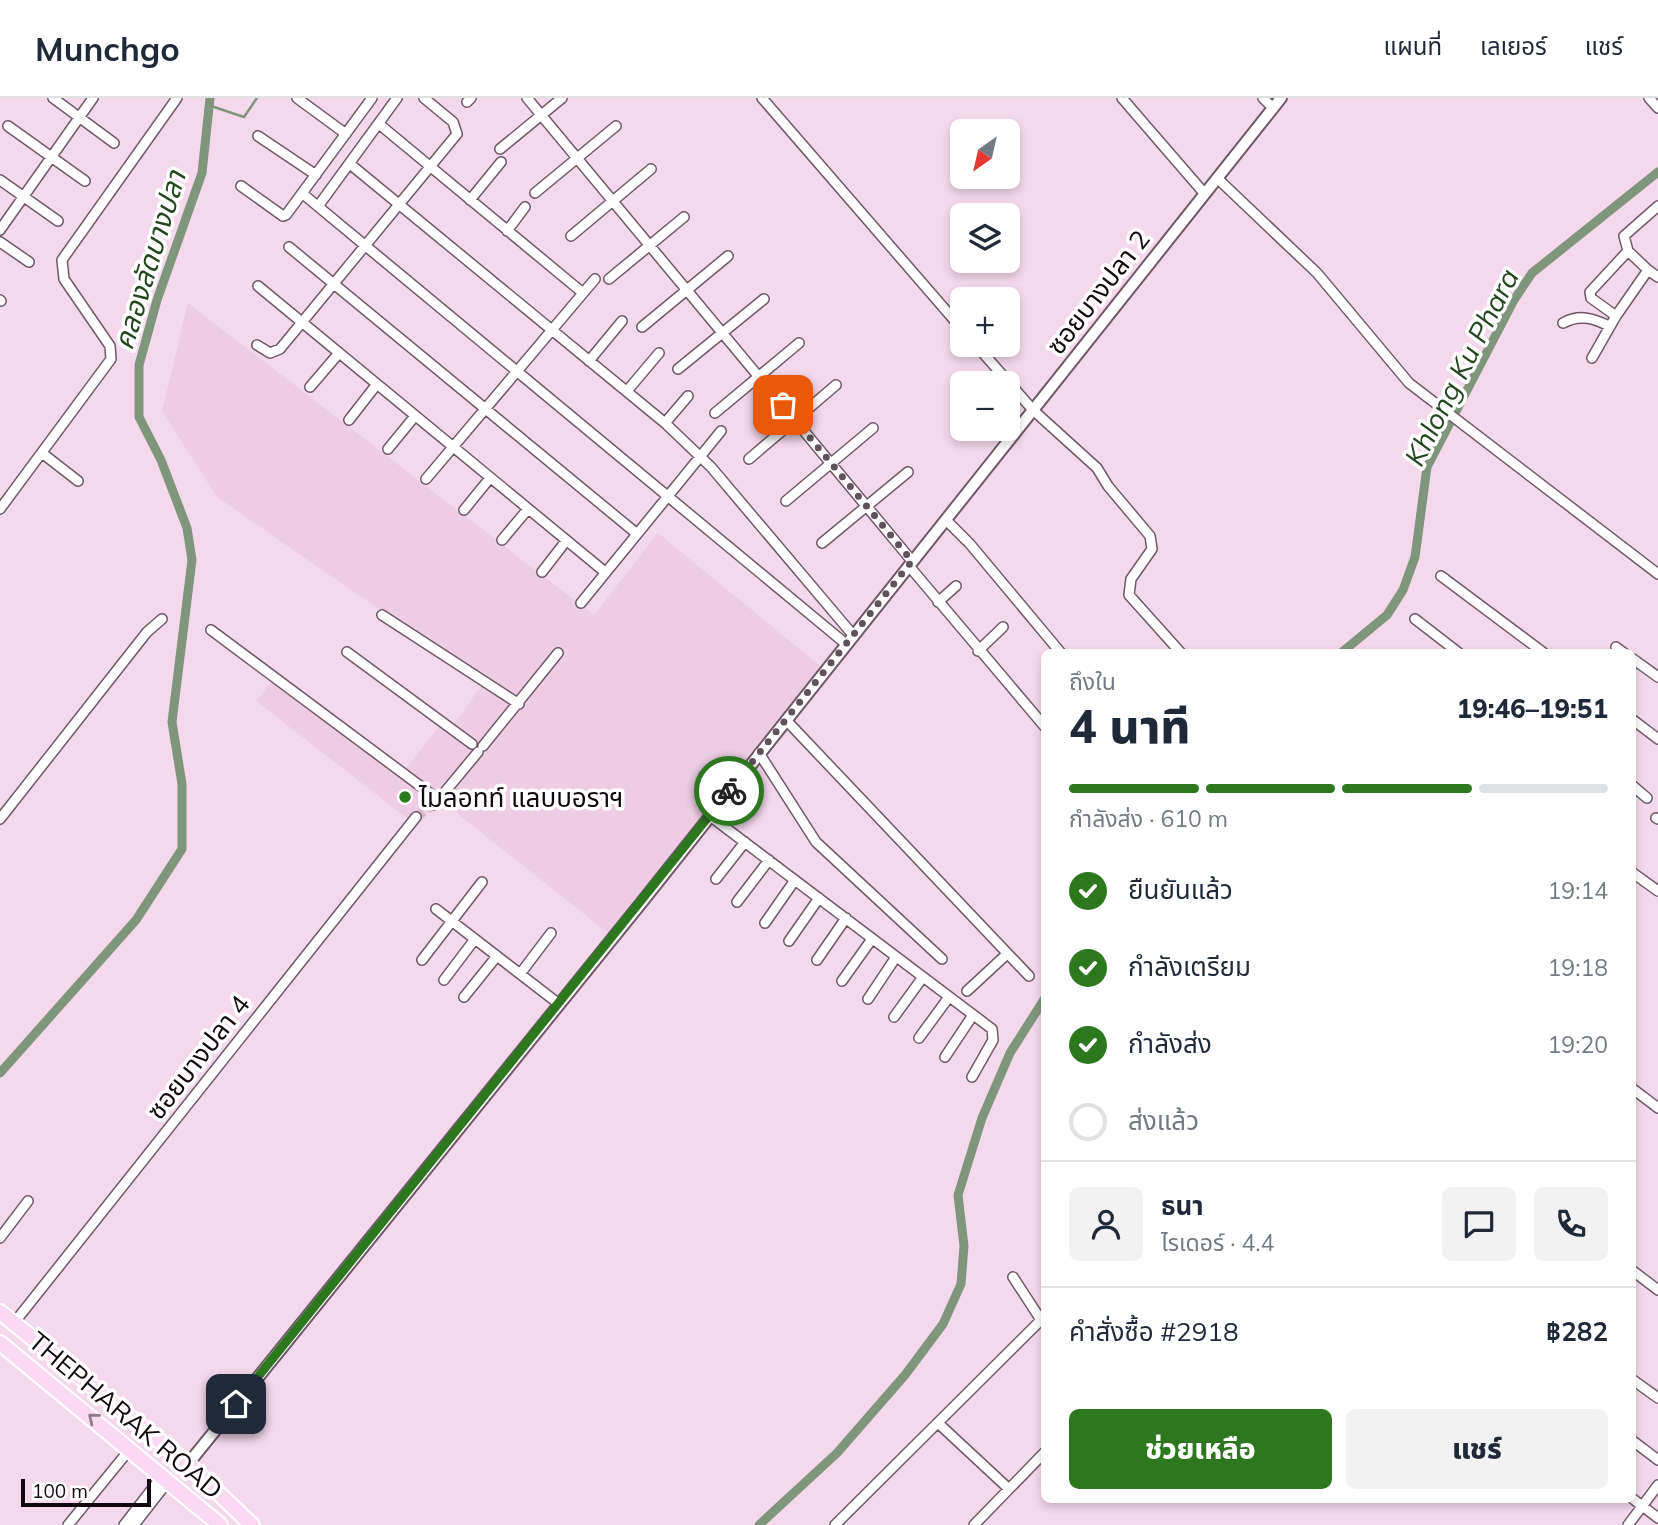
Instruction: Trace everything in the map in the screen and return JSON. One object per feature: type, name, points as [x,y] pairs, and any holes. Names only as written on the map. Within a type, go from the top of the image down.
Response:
[{"type":"main road","name":"THEPHARAK ROAD","points":[[6,1316],[188,1464],[252,1525]]},
{"type":"main road","name":"THEPHARAK ROAD","points":[[0,1343],[220,1525]]},
{"type":"street","points":[[52,98],[114,143]]},
{"type":"street","points":[[0,230],[93,98]]},
{"type":"street","points":[[0,509],[111,359],[110,346],[64,279],[62,260],[177,98]]},
{"type":"street","points":[[297,98],[346,134]]},
{"type":"street","points":[[240,186],[283,216],[303,194],[372,98]]},
{"type":"street","points":[[319,205],[397,98]]},
{"type":"street","points":[[257,345],[270,354],[275,353],[432,167],[458,130],[424,98]]},
{"type":"street","points":[[527,98],[867,506],[938,602],[1041,722]]},
{"type":"street","points":[[500,149],[562,98]]},
{"type":"street","points":[[762,98],[950,315]]},
{"type":"street","points":[[1122,98],[1204,193]]},
{"type":"street","points":[[1263,98],[1278,101]]},
{"type":"street","points":[[1649,98],[1658,108]]},
{"type":"street","name":"ซอยบางปลา 2","points":[[188,1464],[710,816],[1278,101]]},
{"type":"street","points":[[379,124],[583,293]]},
{"type":"street","points":[[8,126],[85,181]]},
{"type":"street","points":[[535,193],[616,126]]},
{"type":"street","points":[[258,136],[316,175]]},
{"type":"street","points":[[470,200],[501,162]]},
{"type":"street","points":[[350,164],[627,391],[701,457],[834,612],[849,639]]},
{"type":"street","points":[[571,236],[652,169]]},
{"type":"street","points":[[1217,178],[1317,272],[1409,383],[1658,575]]},
{"type":"street","points":[[0,180],[58,220]]},
{"type":"street","points":[[303,194],[366,243],[824,625],[849,639]]},
{"type":"street","points":[[1658,206],[1627,230],[1624,241],[1628,251],[1658,278]]},
{"type":"street","points":[[507,231],[525,207]]},
{"type":"street","points":[[609,279],[684,217]]},
{"type":"street","points":[[0,242],[29,262]]},
{"type":"street","points":[[289,247],[636,533]]},
{"type":"street","points":[[1616,316],[1591,298],[1590,292],[1628,251]]},
{"type":"street","points":[[642,327],[728,256]]},
{"type":"street","points":[[1592,358],[1609,326],[1648,270]]},
{"type":"street","points":[[426,479],[595,279]]},
{"type":"street","points":[[258,286],[604,572]]},
{"type":"street","points":[[678,369],[764,299]]},
{"type":"street","points":[[1563,323],[1572,318],[1587,318],[1609,326]]},
{"type":"street","points":[[589,361],[622,321]]},
{"type":"street","points":[[715,413],[799,342]]},
{"type":"street","points":[[310,387],[340,353]]},
{"type":"street","points":[[627,391],[659,354]]},
{"type":"street","points":[[987,357],[1033,410],[1097,468],[1108,486],[1150,536],[1152,549],[1131,579],[1129,596],[1177,649]]},
{"type":"street","points":[[349,420],[377,384]]},
{"type":"street","points":[[749,459],[836,386]]},
{"type":"street","points":[[665,424],[688,396]]},
{"type":"street","points":[[388,449],[415,416]]},
{"type":"street","points":[[786,501],[873,428]]},
{"type":"street","points":[[581,603],[721,431]]},
{"type":"street","points":[[42,453],[78,481]]},
{"type":"street","points":[[822,544],[908,472]]},
{"type":"street","points":[[464,510],[491,478]]},
{"type":"street","points":[[502,540],[528,509]]},
{"type":"street","points":[[946,520],[970,544],[1058,649]]},
{"type":"street","points":[[542,572],[566,541]]},
{"type":"street","points":[[1441,576],[1539,649]]},
{"type":"street","points":[[938,602],[956,586]]},
{"type":"street","points":[[824,625],[834,612]]},
{"type":"street","points":[[382,615],[519,704]]},
{"type":"street","points":[[0,819],[147,632],[162,619]]},
{"type":"street","points":[[1415,619],[1454,649]]},
{"type":"street","points":[[978,650],[1003,627]]},
{"type":"street","points":[[211,630],[437,802],[478,747],[519,704],[558,653]]},
{"type":"street","points":[[347,652],[478,747]]},
{"type":"street","points":[[1636,661],[1658,677]]},
{"type":"street","points":[[786,720],[1029,976]]},
{"type":"street","points":[[1636,722],[1658,739]]},
{"type":"street","points":[[759,753],[816,842],[942,959]]},
{"type":"street","points":[[1636,789],[1647,798]]},
{"type":"street","points":[[710,816],[973,1015],[993,1034],[972,1077]]},
{"type":"street","name":"ซอยบางปลา 4","points":[[6,1316],[416,817]]},
{"type":"street","points":[[716,879],[745,842]]},
{"type":"street","points":[[737,902],[769,860]]},
{"type":"street","points":[[1636,875],[1658,891]]},
{"type":"street","points":[[765,923],[795,880]]},
{"type":"street","points":[[422,960],[482,882]]},
{"type":"street","points":[[789,941],[819,898]]},
{"type":"street","points":[[436,909],[559,1004]]},
{"type":"street","points":[[817,960],[846,918]]},
{"type":"street","points":[[520,974],[551,933]]},
{"type":"street","points":[[444,979],[475,939]]},
{"type":"street","points":[[842,981],[872,939]]},
{"type":"street","points":[[967,991],[1007,954]]},
{"type":"street","points":[[464,997],[497,956]]},
{"type":"street","points":[[868,999],[896,957]]},
{"type":"street","points":[[894,1017],[923,977]]},
{"type":"street","points":[[919,1038],[949,997]]},
{"type":"street","points":[[945,1057],[973,1015]]},
{"type":"street","points":[[1636,1091],[1658,1108]]},
{"type":"street","points":[[0,1238],[28,1200]]},
{"type":"street","points":[[1636,1273],[1658,1290]]},
{"type":"street","points":[[1013,1277],[1041,1315]]},
{"type":"street","points":[[835,1525],[1041,1320]]},
{"type":"street","points":[[1636,1382],[1658,1398]]},
{"type":"street","points":[[938,1423],[1009,1489]]},
{"type":"street","points":[[1636,1443],[1658,1460]]},
{"type":"street","points":[[68,1525],[130,1449]]},
{"type":"street","points":[[974,1525],[1041,1456]]},
{"type":"street","points":[[124,1525],[166,1478]]},
{"type":"street","points":[[134,1525],[166,1478]]},
{"type":"street","points":[[1628,1525],[1658,1485]]},
{"type":"street","points":[[1636,1501],[1658,1518]]},
{"type":"shaded area","points":[[188,303],[594,615],[658,533],[825,670],[613,937],[439,799],[417,826],[256,701],[275,678],[403,772],[441,724],[450,730],[484,682],[217,497],[162,411]]},
{"type":"waterway","name":"คลองลัดบางปลา","points":[[0,1073],[136,920],[182,849],[182,784],[172,722],[192,560],[187,528],[161,460],[139,417],[139,365],[157,300],[202,173],[210,98]]},
{"type":"waterway","points":[[211,106],[244,117],[257,98]]},
{"type":"waterway","name":"Khlong Ku Phara","points":[[1346,649],[1387,615],[1403,590],[1415,557],[1427,467],[1514,300],[1532,273],[1658,172]]},
{"type":"waterway","name":"Khlong Ku Phara","points":[[759,1525],[837,1453],[905,1375],[943,1324],[961,1284],[964,1246],[958,1195],[982,1118],[1010,1053],[1041,1004]]},
{"type":"tunnel","points":[[416,817],[434,805]]},
{"type":"way so far","points":[[729,791],[912,561],[783,405]]},
{"type":"place","name":"ไมลอทท์ แลบบอราฯ","points":[[405,797]]},
{"type":"route","points":[[236,1404],[729,791]]}]
